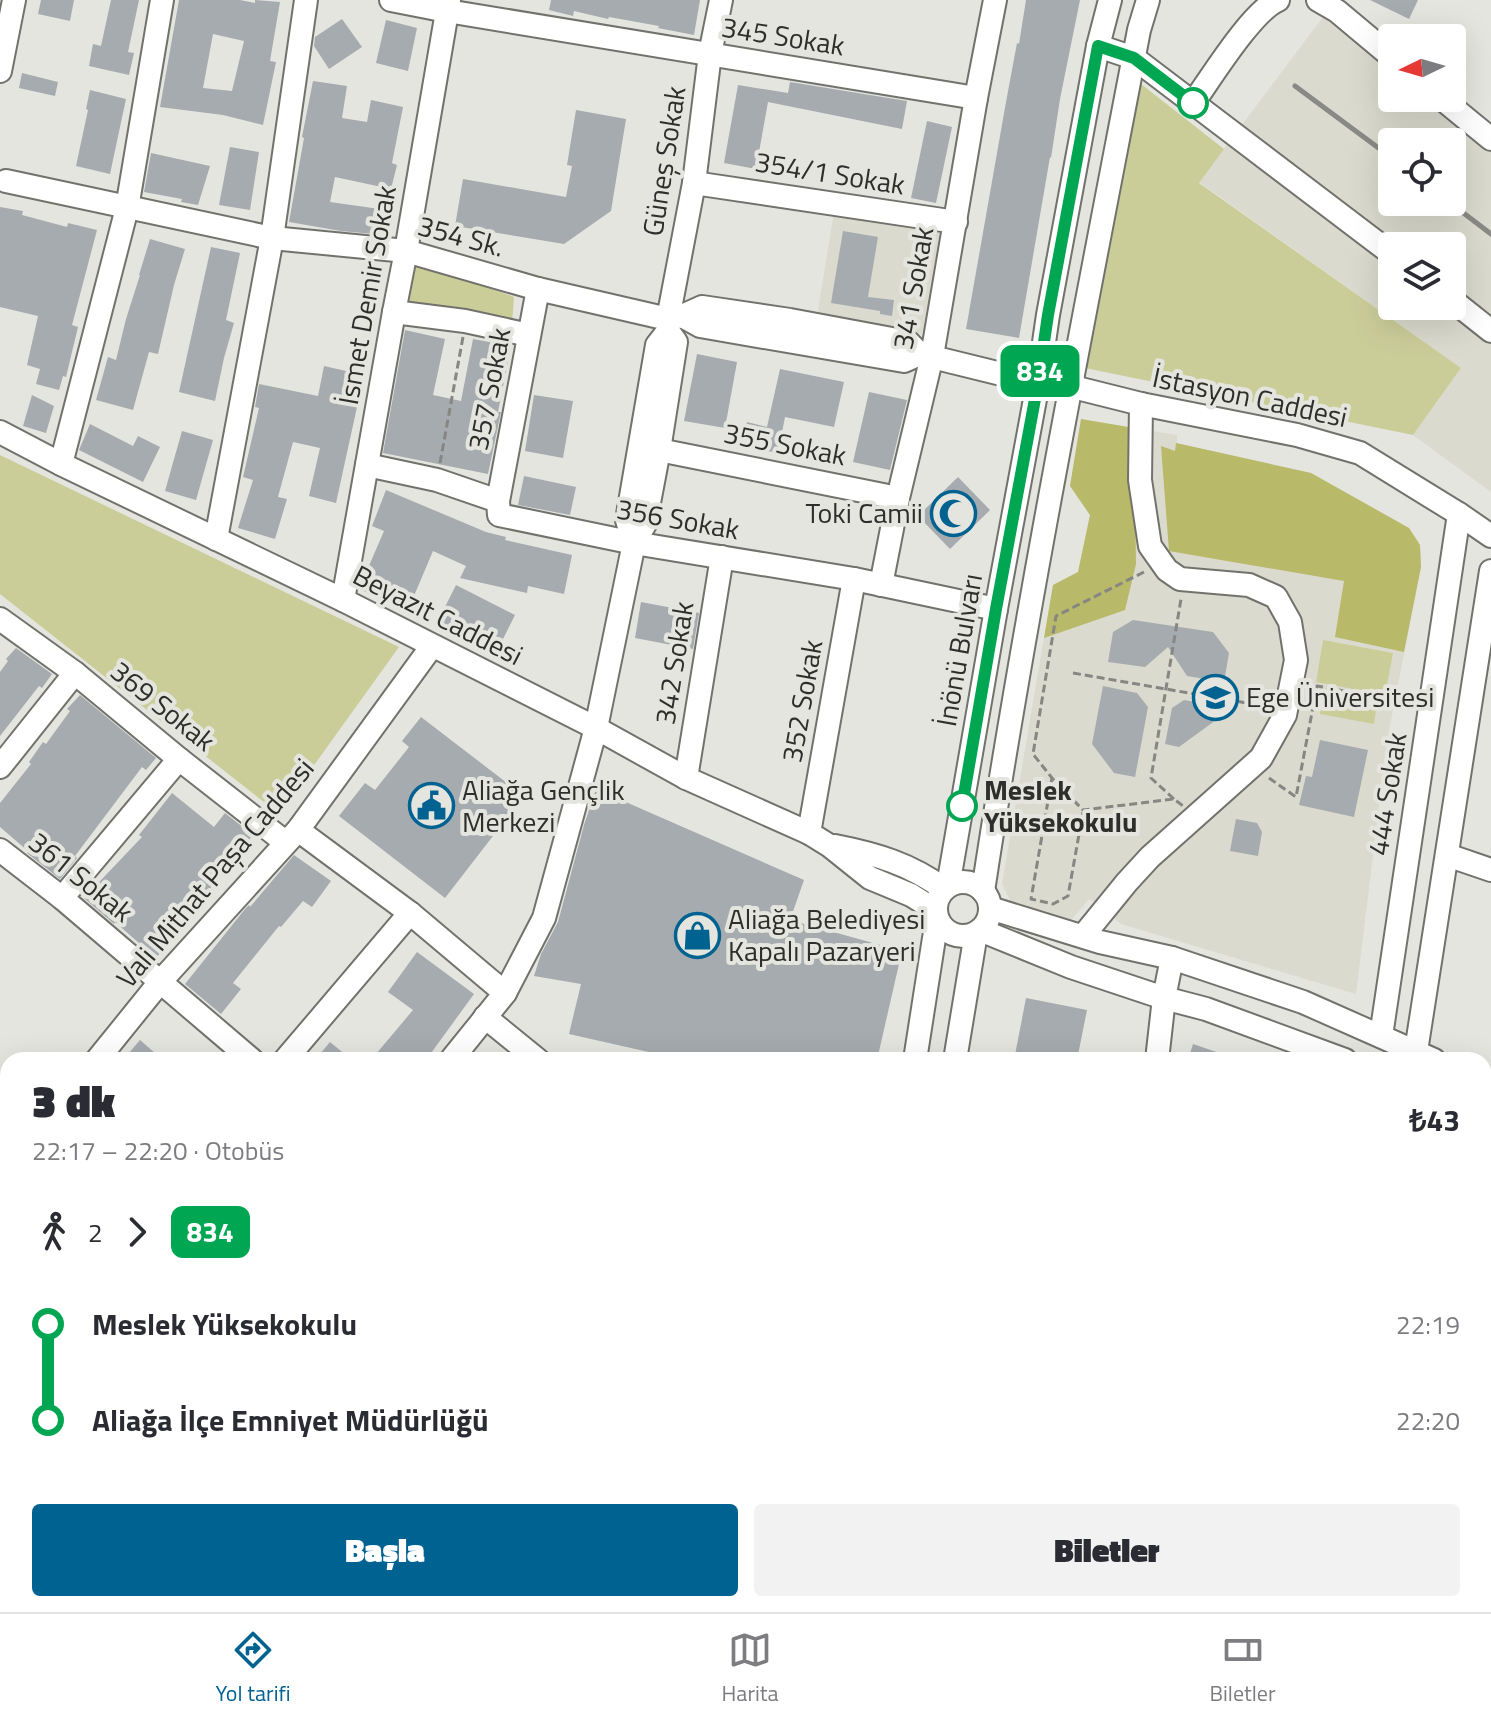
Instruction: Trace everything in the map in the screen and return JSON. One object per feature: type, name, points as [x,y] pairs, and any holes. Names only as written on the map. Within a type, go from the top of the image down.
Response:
[{"type":"street","points":[[0,71],[14,0]]},
{"type":"street","points":[[61,464],[127,208],[162,0]]},
{"type":"street","points":[[216,539],[272,238],[306,0]]},
{"type":"street","name":"345 Sokak","points":[[391,0],[448,5],[710,54],[976,98]]},
{"type":"street","name":"Güneş Sokak","points":[[457,1052],[505,993],[544,918],[596,728],[634,543],[645,524],[659,450],[676,342],[673,322],[710,54],[721,0]]},
{"type":"street","name":"341 Sokak","points":[[881,585],[926,355],[956,222],[995,0]]},
{"type":"street","name":"İnönü Bulvarı","points":[[916,1052],[1048,315],[1098,46],[1110,0]]},
{"type":"street","points":[[1148,0],[1139,30],[1069,386],[986,900],[989,916],[978,931],[969,936],[947,931],[941,901],[962,882],[977,886],[986,900],[1083,936],[1172,958],[1303,1002],[1416,1052]]},
{"type":"street","points":[[1193,103],[1254,18],[1278,0]]},
{"type":"street","points":[[1318,0],[1337,11],[1378,45]]},
{"type":"street","name":"İsmet Demir Sokak","points":[[343,600],[448,5]]},
{"type":"street","points":[[1098,46],[1134,58],[1378,243]]},
{"type":"street","points":[[1458,112],[1491,139]]},
{"type":"street","name":"354 Sk.","points":[[6,181],[272,238],[406,251],[538,289],[673,322],[702,307],[908,342],[926,355],[1038,383],[1069,386]]},
{"type":"street","name":"354/1 Sokak","points":[[694,183],[956,222]]},
{"type":"street","name":"357 Sokak","points":[[498,501],[538,289]]},
{"type":"street","points":[[1466,311],[1485,326],[1491,343]]},
{"type":"street","points":[[394,312],[465,321],[529,335]]},
{"type":"street","name":"Güneş Sokak","points":[[634,543],[627,520],[657,345],[673,322]]},
{"type":"street","name":"İstasyon Caddesi","points":[[1069,386],[1141,404],[1297,435],[1360,453],[1491,536]]},
{"type":"street","points":[[1083,936],[1150,857],[1261,758],[1285,715],[1296,660],[1290,622],[1276,597],[1249,585],[1180,579],[1167,570],[1150,546],[1140,480],[1141,404]]},
{"type":"street","name":"Beyazıt Caddesi","points":[[5,437],[343,600],[596,728],[686,778],[809,833],[830,846],[869,853],[923,874],[941,901]]},
{"type":"street","name":"355 Sokak","points":[[659,450],[898,498]]},
{"type":"street","name":"356 Sokak","points":[[367,465],[437,480],[498,501],[499,515],[634,543],[854,579],[996,609]]},
{"type":"street","name":"444 Sokak","points":[[1381,1036],[1459,514]]},
{"type":"street","name":"342 Sokak","points":[[686,778],[722,557]]},
{"type":"street","points":[[1425,1052],[1447,855],[1491,571]]},
{"type":"street","name":"352 Sokak","points":[[809,833],[854,579]]},
{"type":"street","name":"369 Sokak","points":[[0,619],[75,673],[179,759],[410,913],[505,993]]},
{"type":"street","name":"Vali Mithat Paşa Caddesi","points":[[103,1052],[160,982],[292,836],[432,646]]},
{"type":"street","points":[[0,767],[75,673]]},
{"type":"street","points":[[62,898],[179,759]]},
{"type":"street","name":"361 Sokak","points":[[0,850],[62,898],[160,982]]},
{"type":"street","points":[[1447,855],[1491,870]]},
{"type":"street","points":[[292,1052],[410,913]]},
{"type":"street","points":[[978,931],[1071,967],[1206,1009],[1323,1052]]},
{"type":"street","points":[[956,1052],[978,931]]},
{"type":"street","points":[[1158,1052],[1172,958]]},
{"type":"street","points":[[160,982],[243,1052]]},
{"type":"street","points":[[485,1017],[528,1052]]},
{"type":"path","points":[[437,480],[465,321]]},
{"type":"path","points":[[1083,810],[1033,754],[1056,616],[1162,563]]},
{"type":"path","points":[[1185,579],[1151,778],[1196,816]]},
{"type":"path","points":[[1073,673],[1286,710]]},
{"type":"path","points":[[1253,766],[1296,797],[1317,686],[1388,699]]},
{"type":"path","points":[[1052,778],[1031,899],[1053,904],[1068,896],[1083,810]]},
{"type":"path","points":[[1083,810],[1174,799]]},
{"type":"shaded area","points":[[1323,17],[1378,60],[1378,112],[1443,112],[1463,128],[1378,128],[1378,216],[1466,216],[1466,130],[1491,150],[1491,492],[1413,435],[1461,368],[1393,320],[1466,320],[1466,232],[1378,232],[1378,309],[1199,182]]},
{"type":"shaded area","points":[[834,213],[940,231],[922,334],[817,316]]},
{"type":"shaded area","name":"Ege Üniversitesi","points":[[1081,419],[1177,435],[1177,443],[1311,473],[1409,528],[1420,545],[1421,567],[1387,741],[1356,994],[1121,924],[1089,899],[1068,924],[1015,911],[1002,884],[1053,585],[1078,572],[1090,515],[1070,486]]},
{"type":"shaded area","points":[[1081,419],[1134,428],[1136,564],[1125,610],[1044,638],[1053,585],[1078,572],[1090,515],[1070,486]]},
{"type":"shaded area","points":[[1176,443],[1311,473],[1409,528],[1420,545],[1421,567],[1404,652],[1335,637],[1344,581],[1169,551],[1161,446],[1175,451]]},
{"type":"green space","points":[[1141,84],[1224,149],[1199,183],[1378,309],[1378,320],[1393,320],[1461,368],[1413,435],[1080,367]]},
{"type":"green space","points":[[416,260],[514,297],[512,324],[403,305]]},
{"type":"green space","points":[[0,455],[399,647],[279,814],[0,594]]},
{"type":"green space","points":[[1323,640],[1393,653],[1385,695],[1316,682]]},
{"type":"green space","points":[[1324,693],[1377,702],[1374,724],[1320,714]]},
{"type":"building","points":[[41,0],[74,0],[70,21],[38,14]]},
{"type":"building","points":[[111,0],[139,0],[128,52],[134,53],[129,75],[89,66],[93,44],[101,46]]},
{"type":"building","points":[[179,0],[280,2],[270,61],[276,62],[263,125],[223,115],[160,107]],"holes":[[[213,34],[244,41],[232,91],[203,88]]]},
{"type":"building","points":[[551,0],[700,0],[694,35],[574,11],[573,16],[549,10]]},
{"type":"building","points":[[1026,0],[1080,0],[1019,338],[966,329]]},
{"type":"building","points":[[1370,0],[1418,0],[1409,19]]},
{"type":"building","points":[[342,19],[362,47],[329,69],[314,46],[315,37]]},
{"type":"building","points":[[386,20],[417,28],[408,71],[376,63]]},
{"type":"building","points":[[22,73],[58,82],[55,96],[19,88]]},
{"type":"building","points":[[313,81],[347,86],[342,118],[367,122],[371,100],[403,107],[392,163],[397,165],[391,189],[335,177],[330,202],[387,210],[385,235],[289,222]]},
{"type":"building","points":[[790,82],[907,101],[902,129],[768,102],[756,169],[724,163],[738,85],[788,93]]},
{"type":"building","points":[[90,90],[126,99],[110,174],[76,166]]},
{"type":"building","points":[[576,110],[626,119],[611,211],[564,244],[455,226],[463,179],[566,197],[572,166],[567,165]]},
{"type":"building","points":[[927,121],[952,127],[936,203],[911,198]]},
{"type":"building","points":[[230,147],[259,152],[250,210],[219,205]]},
{"type":"building","points":[[151,153],[210,166],[198,205],[144,192]]},
{"type":"building","points":[[0,207],[23,211],[22,215],[67,227],[68,223],[97,230],[72,325],[78,327],[66,377],[63,376],[59,390],[36,384],[40,369],[27,365],[38,316],[0,307]]},
{"type":"building","points":[[843,231],[878,237],[868,297],[894,300],[892,316],[831,303]]},
{"type":"building","points":[[150,239],[185,249],[158,354],[149,352],[133,410],[96,400],[108,357],[116,360]]},
{"type":"building","points":[[211,247],[240,253],[226,320],[234,323],[215,401],[179,392]]},
{"type":"building","points":[[405,330],[445,339],[433,395],[461,401],[473,339],[511,346],[488,474],[383,453]]},
{"type":"building","points":[[697,354],[737,362],[725,428],[684,421]]},
{"type":"building","points":[[324,366],[364,375],[336,503],[309,496],[320,448],[293,442],[278,497],[287,499],[275,539],[238,528],[253,480],[243,477],[259,408],[255,407],[259,384],[318,396]]},
{"type":"building","points":[[780,369],[844,382],[834,427],[785,417],[778,453],[742,446],[747,422],[767,427]]},
{"type":"building","points":[[869,392],[907,400],[890,470],[853,462]]},
{"type":"building","points":[[32,395],[54,406],[46,433],[23,426]]},
{"type":"building","points":[[534,395],[573,401],[563,458],[525,451]]},
{"type":"building","points":[[90,424],[133,446],[138,436],[160,447],[143,482],[79,450]]},
{"type":"building","points":[[182,431],[213,440],[196,500],[165,491]]},
{"type":"building","points":[[524,476],[576,487],[570,515],[518,505]]},
{"type":"building","name":"Toki Camii","points":[[958,477],[990,510],[950,549],[918,516]]},
{"type":"building","points":[[386,490],[486,532],[506,537],[505,540],[572,555],[564,594],[528,586],[527,593],[460,578],[466,566],[433,551],[408,610],[359,589],[384,531],[372,526]]},
{"type":"building","points":[[456,585],[515,615],[495,655],[436,625]]},
{"type":"building","points":[[641,602],[699,613],[693,649],[635,638]]},
{"type":"building","points":[[1133,620],[1213,632],[1229,653],[1224,682],[1187,676],[1168,647],[1145,667],[1108,662],[1113,632]]},
{"type":"building","points":[[16,648],[52,674],[0,736],[0,672]]},
{"type":"building","points":[[1103,686],[1137,693],[1148,707],[1135,777],[1114,773],[1092,744]]},
{"type":"building","points":[[80,695],[156,758],[146,770],[142,767],[60,879],[0,827],[0,803]]},
{"type":"building","points":[[1184,700],[1218,706],[1216,720],[1179,747],[1165,744],[1172,708]]},
{"type":"building","name":"Aliağa Gençlik Merkezi","points":[[421,717],[524,796],[445,898],[339,816],[365,783],[375,790],[409,747],[402,741]]},
{"type":"building","points":[[1320,740],[1368,750],[1354,817],[1299,805],[1306,776],[1312,777]]},
{"type":"building","name":"Aliağa Belediyesi Kapalı Pazaryeri","points":[[596,789],[804,880],[790,920],[902,951],[879,1052],[649,1052],[569,1034],[581,984],[534,976],[541,954],[558,922]]},
{"type":"building","points":[[172,793],[214,827],[225,813],[253,835],[156,958],[84,898],[142,837],[139,835]]},
{"type":"building","points":[[1236,819],[1257,823],[1262,832],[1258,856],[1230,851]]},
{"type":"building","points":[[294,855],[331,881],[312,907],[303,901],[279,926],[233,983],[241,989],[221,1014],[185,984],[245,909]]},
{"type":"building","points":[[417,952],[474,994],[432,1052],[378,1052],[413,1010],[388,992]]},
{"type":"building","points":[[1026,998],[1087,1010],[1079,1052],[1016,1052]]},
{"type":"building","points":[[140,1040],[154,1052],[130,1052]]},
{"type":"building","points":[[330,1042],[342,1052],[322,1052]]},
{"type":"building","points":[[1193,1044],[1216,1052],[1190,1052]]},
{"type":"railway","points":[[1295,86],[1378,148]]},
{"type":"railway","points":[[1466,215],[1491,234]]},
{"type":"bus line","name":"834","points":[[962,806],[1098,46],[1134,58],[1193,103]]},
{"type":"place","name":"Toki Camii","points":[[954,513]]},
{"type":"place","name":"Ege Üniversitesi","points":[[1215,697]]},
{"type":"place","name":"Aliağa Gençlik Merkezi","points":[[431,806]]},
{"type":"place","name":"Meslek Yüksekokulu","points":[[962,806]]},
{"type":"place","name":"Aliağa Belediyesi Kapalı Pazaryeri","points":[[697,935]]}]
